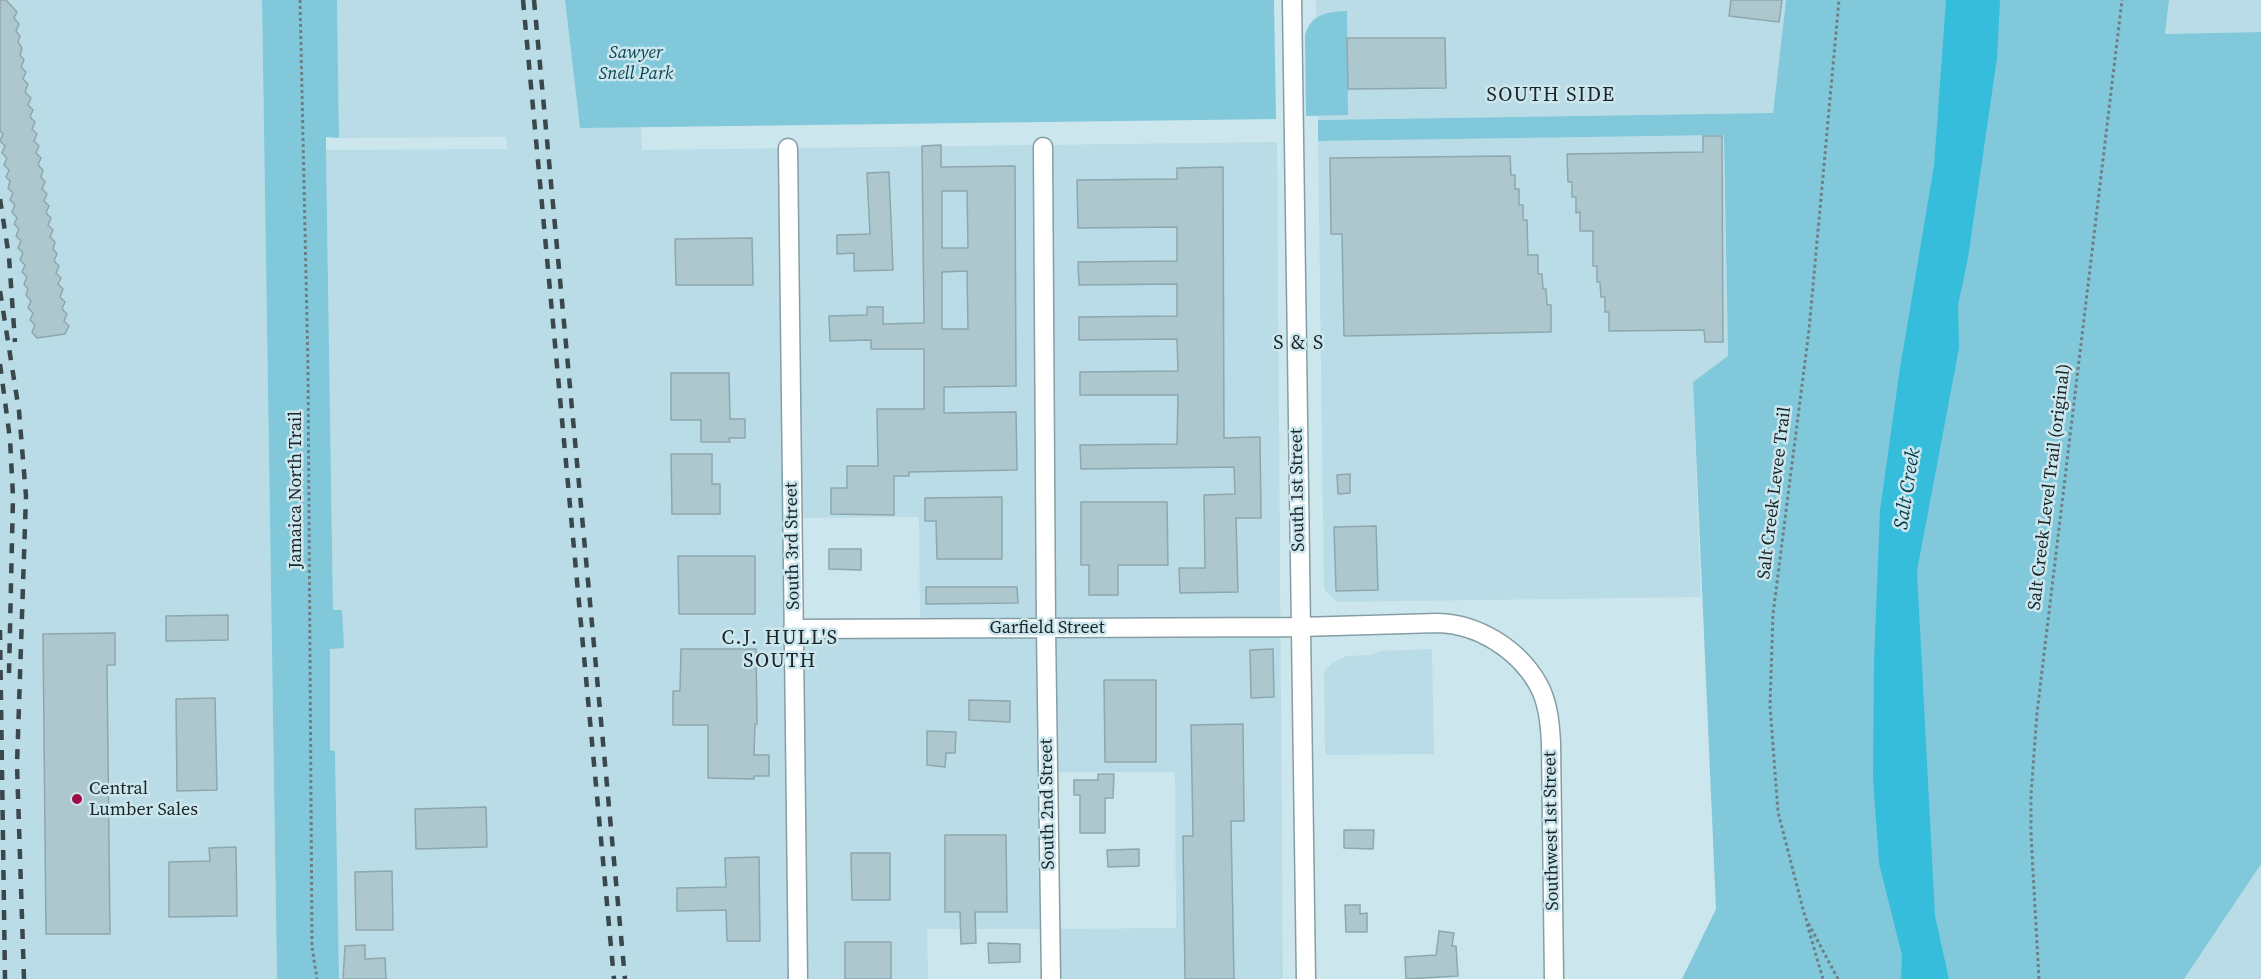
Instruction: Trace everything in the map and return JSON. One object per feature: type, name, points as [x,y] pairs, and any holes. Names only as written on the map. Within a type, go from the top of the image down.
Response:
[{"type":"street","name":"South 1st Street","points":[[1292,0],[1306,979]]},
{"type":"street","name":"South 2nd Street","points":[[1043,147],[1051,979]]},
{"type":"street","name":"South 3rd Street","points":[[789,148],[798,979]]},
{"type":"street","name":"Garfield Street","points":[[794,629],[1300,627],[1438,623],[1460,625],[1482,634],[1514,655],[1538,685]]},
{"type":"street","name":"Southwest 1st Street","points":[[1538,685],[1548,713],[1551,743],[1554,979]]},
{"type":"path","name":"Jamaica North Trail","points":[[300,0],[309,368],[312,948],[317,979]]},
{"type":"path","name":"Salt Creek Levee Trail","points":[[1838,979],[1805,917],[1778,812],[1770,706],[1773,614],[1809,330],[1839,0]]},
{"type":"path","name":"Salt Creek Level Trail (original)","points":[[2038,979],[2031,835],[2031,795],[2037,713],[2122,0]]},
{"type":"path","points":[[1805,917],[1822,979]]},
{"type":"shaded area","points":[[0,0],[262,0],[277,979],[0,979]]},
{"type":"shaded area","points":[[337,0],[565,0],[580,127],[641,126],[642,150],[1277,142],[1283,979],[1051,979],[1049,929],[927,929],[928,979],[339,979],[335,752],[330,751],[330,648],[343,647],[342,610],[333,610],[326,150],[507,149],[506,137],[339,138]],"holes":[[[919,517],[920,629],[793,629],[792,518]],[[1048,772],[1175,772],[1176,928],[1050,929]]]},
{"type":"shaded area","points":[[1316,0],[1786,0],[1773,113],[1318,120]]},
{"type":"shaded area","points":[[2169,0],[2261,0],[2261,32],[2165,34]]},
{"type":"shaded area","points":[[1724,135],[1728,356],[1693,382],[1701,597],[1337,602],[1324,589],[1318,141]]},
{"type":"shaded area","points":[[1432,649],[1434,754],[1325,755],[1324,671],[1334,662],[1347,656],[1371,655],[1380,651]]},
{"type":"shaded area","points":[[2261,864],[2261,979],[2184,979]]},
{"type":"green space","points":[[262,0],[337,0],[339,138],[326,137],[326,150],[333,610],[342,610],[344,648],[330,649],[330,750],[335,751],[339,979],[277,979]]},
{"type":"green space","name":"Sawyer Snell Park","points":[[565,0],[1274,0],[1276,119],[580,128]]},
{"type":"green space","points":[[1786,0],[2169,0],[2165,34],[2261,32],[2261,864],[2184,979],[1682,979],[1716,909],[1693,382],[1728,356],[1724,135],[1318,141],[1318,120],[1773,113]]},
{"type":"green space","points":[[1347,11],[1348,115],[1306,116],[1305,36],[1307,29],[1320,16]]},
{"type":"water","name":"Salt Creek","points":[[1946,0],[2000,0],[1997,58],[1968,258],[1958,305],[1959,348],[1917,571],[1935,916],[1949,979],[1901,979],[1902,955],[1879,863],[1873,778],[1874,662],[1880,510],[1900,368],[1934,166]]},
{"type":"building","points":[[0,0],[6,0],[17,12],[14,18],[19,24],[16,31],[20,36],[18,42],[22,48],[20,55],[24,60],[21,67],[26,72],[23,79],[28,84],[25,92],[31,98],[28,105],[33,110],[30,117],[35,122],[32,129],[37,134],[34,141],[39,146],[36,153],[41,158],[38,165],[43,170],[41,177],[45,182],[42,189],[47,194],[44,201],[49,206],[46,213],[51,218],[48,225],[53,230],[50,237],[55,242],[53,249],[57,254],[54,261],[59,266],[56,273],[61,278],[58,284],[63,289],[60,297],[65,302],[62,309],[67,314],[64,321],[69,326],[65,334],[37,338],[32,332],[35,325],[30,320],[33,313],[28,308],[31,301],[26,295],[28,289],[24,284],[27,277],[22,272],[25,265],[20,260],[23,253],[18,248],[21,241],[16,236],[19,229],[14,224],[17,218],[12,212],[15,205],[10,200],[13,193],[8,188],[10,181],[6,177],[9,170],[4,165],[7,158],[2,153],[5,146],[0,141],[3,134],[0,131]]},
{"type":"building","points":[[1731,0],[1782,0],[1779,22],[1729,16]]},
{"type":"building","points":[[1347,38],[1445,38],[1446,88],[1348,89]]},
{"type":"building","points":[[1703,136],[1722,136],[1723,342],[1705,342],[1704,330],[1609,331],[1609,312],[1605,312],[1605,297],[1601,297],[1600,282],[1597,282],[1597,266],[1593,266],[1593,231],[1580,231],[1580,212],[1576,213],[1576,197],[1572,197],[1572,182],[1568,182],[1567,154],[1703,152]]},
{"type":"building","points":[[941,145],[941,167],[1015,166],[1016,386],[944,387],[944,413],[1016,412],[1017,470],[909,472],[909,476],[894,476],[894,515],[831,514],[831,488],[847,488],[847,466],[878,466],[877,409],[924,409],[924,349],[871,349],[871,340],[830,341],[829,316],[867,315],[867,307],[883,307],[883,324],[924,323],[922,146]],"holes":[[[942,191],[967,191],[968,248],[942,248]],[[967,271],[968,329],[942,329],[942,272]]]},
{"type":"building","points":[[1510,156],[1511,175],[1515,175],[1515,189],[1519,189],[1519,205],[1523,205],[1523,220],[1527,220],[1528,255],[1538,255],[1538,274],[1542,274],[1547,305],[1551,305],[1551,332],[1344,336],[1342,234],[1331,234],[1330,158]]},
{"type":"building","points":[[1223,167],[1224,438],[1260,437],[1261,518],[1236,518],[1238,592],[1180,593],[1179,568],[1205,568],[1204,495],[1235,494],[1234,467],[1081,469],[1080,445],[1177,444],[1178,395],[1080,395],[1080,372],[1178,371],[1177,339],[1079,340],[1079,317],[1177,316],[1177,284],[1079,285],[1078,262],[1177,261],[1177,227],[1078,228],[1077,180],[1177,179],[1177,168]]},
{"type":"building","points":[[889,172],[893,270],[854,271],[854,253],[837,254],[837,235],[870,234],[867,173]]},
{"type":"building","points":[[752,238],[753,285],[676,285],[675,239]]},
{"type":"building","points":[[671,373],[729,373],[730,419],[745,419],[745,438],[729,438],[730,442],[701,442],[701,420],[671,420]]},
{"type":"building","points":[[671,454],[712,454],[712,484],[720,484],[720,514],[672,514]]},
{"type":"building","points":[[1350,474],[1350,493],[1338,494],[1337,475]]},
{"type":"building","points":[[1002,497],[1002,559],[937,559],[936,521],[925,521],[925,498]]},
{"type":"building","points":[[1081,502],[1167,502],[1168,565],[1118,565],[1118,595],[1089,595],[1089,565],[1081,565]]},
{"type":"building","points":[[1376,526],[1378,590],[1336,591],[1334,527]]},
{"type":"building","points":[[829,549],[861,549],[861,570],[829,569]]},
{"type":"building","points":[[678,556],[755,556],[755,614],[679,614]]},
{"type":"building","points":[[926,587],[1017,587],[1018,603],[926,604]]},
{"type":"building","points":[[228,615],[228,640],[166,641],[166,616]]},
{"type":"building","name":"Central Lumber Sales","points":[[115,633],[115,665],[107,665],[110,934],[46,934],[43,634]]},
{"type":"building","points":[[681,649],[756,649],[757,724],[755,724],[754,755],[769,755],[769,776],[754,776],[754,779],[708,778],[708,725],[673,725],[673,691],[680,691]]},
{"type":"building","points":[[1273,649],[1274,697],[1251,698],[1250,650]]},
{"type":"building","points":[[1104,680],[1156,680],[1156,762],[1105,762]]},
{"type":"building","points":[[215,698],[217,790],[177,791],[176,699]]},
{"type":"building","points":[[969,700],[1010,701],[1010,722],[969,720]]},
{"type":"building","points":[[1243,724],[1244,821],[1231,821],[1234,979],[1185,979],[1183,836],[1193,836],[1191,725]]},
{"type":"building","points":[[927,731],[956,732],[955,753],[946,753],[945,767],[927,765]]},
{"type":"building","points":[[1098,774],[1114,774],[1113,798],[1105,798],[1105,833],[1080,833],[1080,795],[1074,795],[1074,780],[1098,780]]},
{"type":"building","points":[[486,807],[487,847],[416,849],[415,809]]},
{"type":"building","points":[[1344,830],[1374,830],[1373,849],[1344,848]]},
{"type":"building","points":[[945,835],[1006,835],[1007,912],[975,912],[976,943],[961,944],[960,912],[945,912]]},
{"type":"building","points":[[236,847],[237,916],[169,917],[169,862],[210,861],[209,848]]},
{"type":"building","points":[[1139,849],[1139,866],[1108,867],[1107,850]]},
{"type":"building","points":[[851,853],[890,853],[890,900],[852,900]]},
{"type":"building","points":[[759,857],[760,941],[727,941],[726,910],[677,911],[677,888],[726,887],[725,858]]},
{"type":"building","points":[[392,871],[393,930],[356,930],[355,872]]},
{"type":"building","points":[[1345,905],[1360,905],[1360,914],[1367,913],[1367,932],[1346,932]]},
{"type":"building","points":[[1439,931],[1454,933],[1452,946],[1456,946],[1458,976],[1406,979],[1405,957],[1436,955]]},
{"type":"building","points":[[845,942],[891,942],[891,979],[845,979]]},
{"type":"building","points":[[988,943],[1020,944],[1020,962],[989,963]]},
{"type":"building","points":[[365,945],[365,959],[385,958],[386,979],[343,979],[345,946]]},
{"type":"railway","points":[[523,0],[614,979]]},
{"type":"railway","points":[[534,0],[625,979]]},
{"type":"railway","points":[[0,199],[9,257],[15,342]]},
{"type":"railway","points":[[0,291],[19,411],[26,496],[17,765],[24,979]]},
{"type":"railway","points":[[0,364],[10,439],[13,496],[9,673]]},
{"type":"railway","points":[[0,630],[5,979]]},
{"type":"place","name":"Central Lumber Sales","points":[[77,799]]},
{"type":"district","name":"SOUTH SIDE","points":[[1551,96]]},
{"type":"district","name":"S & S","points":[[1299,344]]},
{"type":"district","name":"C.J. HULL'S SOUTH","points":[[780,650]]}]
